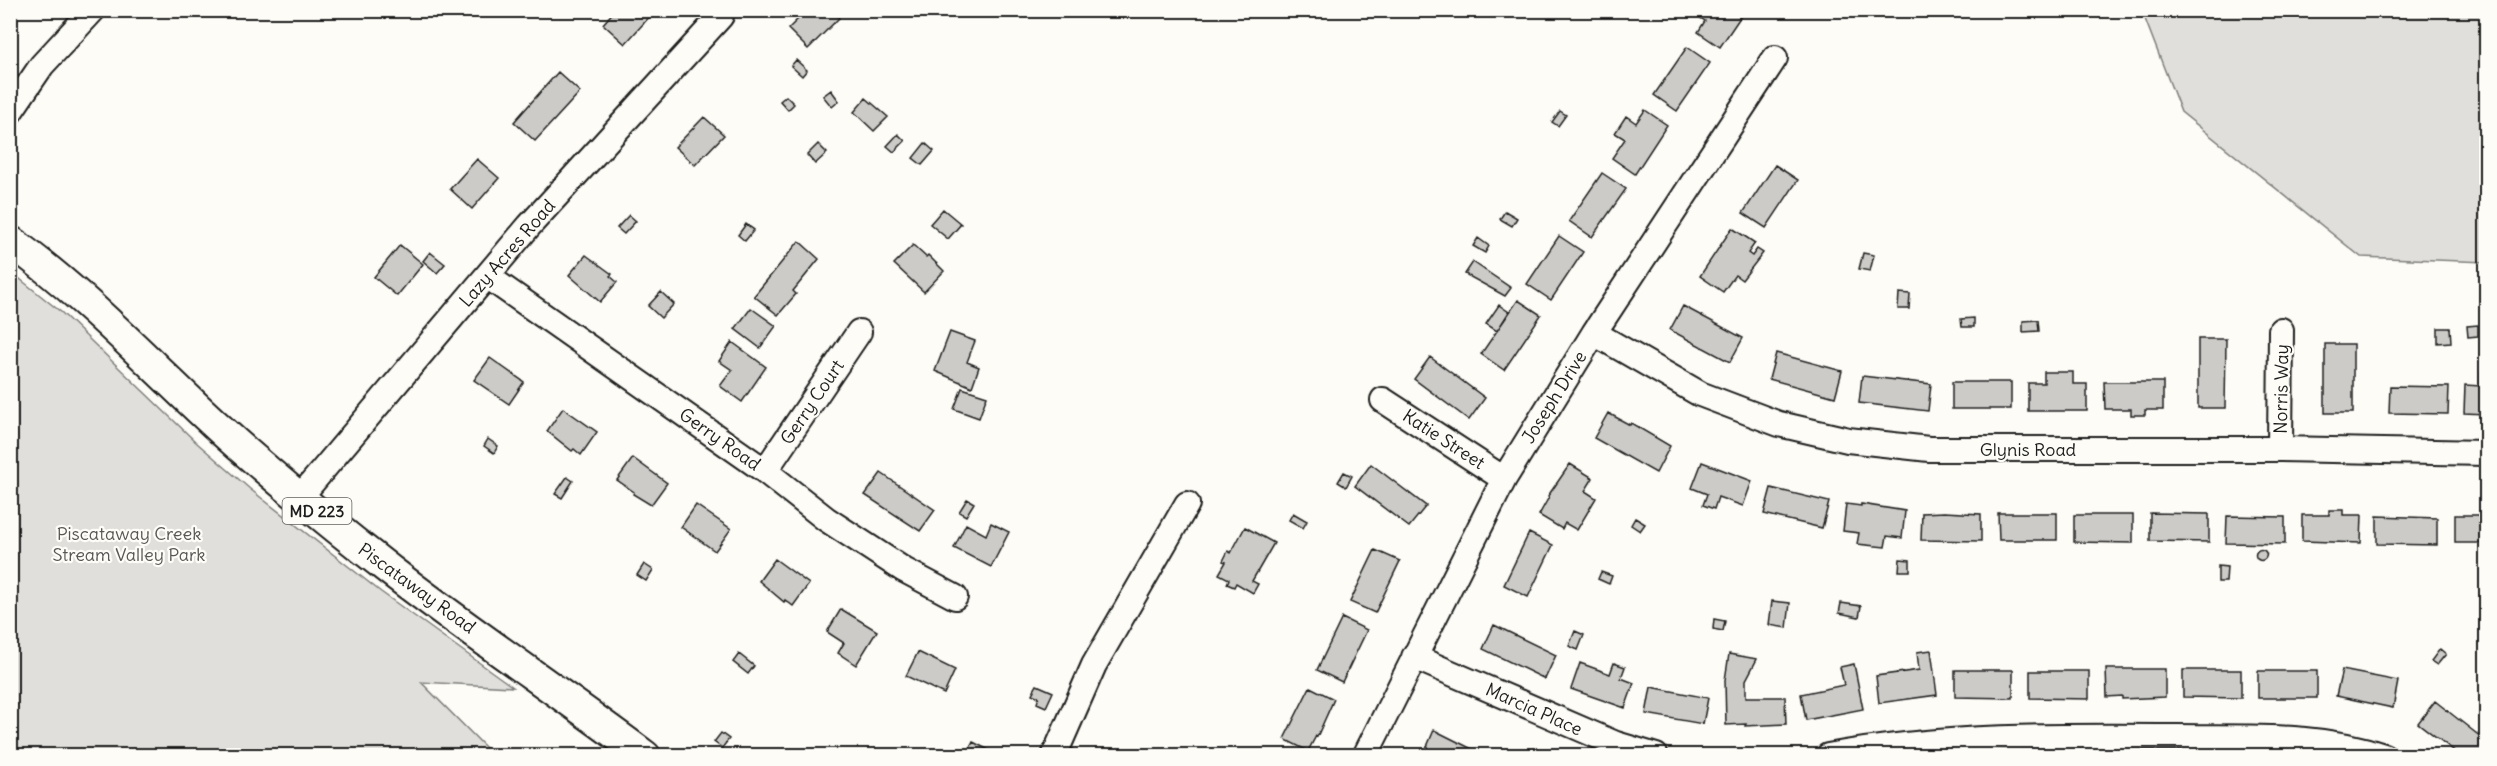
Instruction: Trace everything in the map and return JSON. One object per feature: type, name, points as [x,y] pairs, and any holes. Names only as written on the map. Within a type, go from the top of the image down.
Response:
[{"type":"main road","name":"Piscataway Road","points":[[10,241],[38,261],[97,312],[246,452],[300,497],[393,572],[645,756]]},
{"type":"street","points":[[10,112],[42,65],[93,10]]},
{"type":"street","name":"Lazy Acres Road","points":[[300,497],[487,276],[609,137],[721,16]]},
{"type":"street","name":"Joseph Drive","points":[[1365,756],[1504,479],[1594,333],[1775,58]]},
{"type":"street","name":"Gerry Road","points":[[487,276],[765,471],[826,519],[904,570],[955,597]]},
{"type":"street","name":"Norris Way","points":[[2280,449],[2282,330]]},
{"type":"street","name":"Gerry Court","points":[[765,471],[859,332]]},
{"type":"street","name":"Glynis Road","points":[[1594,333],[1700,394],[1779,424],[1848,440],[1929,449],[2280,449],[2487,453]]},
{"type":"street","name":"Katie Street","points":[[1383,400],[1504,479]]},
{"type":"street","points":[[1054,756],[1094,665],[1186,504]]},
{"type":"street","name":"Marcia Place","points":[[1414,657],[1616,744],[1656,756]]},
{"type":"street","points":[[1828,756],[1941,741],[2134,736],[2302,738],[2340,744],[2384,756]]},
{"type":"green space","points":[[2142,11],[2486,11],[2486,262],[2361,257],[2181,112]]},
{"type":"green space","name":"Piscataway Creek Stream Valley Park","points":[[10,271],[61,312],[197,443],[250,489],[381,592],[513,687],[421,682],[493,755],[11,755]]},
{"type":"building","points":[[615,10],[651,10],[653,13],[625,44],[603,24]]},
{"type":"building","points":[[807,10],[831,10],[839,18],[808,49],[788,29]]},
{"type":"building","points":[[1696,10],[1745,10],[1720,47],[1698,32],[1705,21],[1696,15]]},
{"type":"building","points":[[1687,47],[1710,63],[1677,111],[1654,95]]},
{"type":"building","points":[[796,60],[807,70],[802,76],[791,66]]},
{"type":"building","points":[[558,72],[580,92],[535,141],[514,122]]},
{"type":"building","points":[[831,90],[839,101],[832,107],[823,96]]},
{"type":"building","points":[[786,96],[794,104],[788,110],[780,101]]},
{"type":"building","points":[[866,98],[888,117],[874,131],[854,112]]},
{"type":"building","points":[[1645,110],[1667,125],[1635,174],[1612,158],[1625,139],[1615,133],[1626,116],[1636,123]]},
{"type":"building","points":[[1560,111],[1566,115],[1558,126],[1552,122]]},
{"type":"building","points":[[704,117],[724,135],[695,165],[675,147]]},
{"type":"building","points":[[898,134],[905,141],[894,152],[887,146]]},
{"type":"building","points":[[925,143],[934,151],[922,165],[913,158]]},
{"type":"building","points":[[818,144],[827,153],[815,164],[807,155]]},
{"type":"building","points":[[477,159],[499,178],[472,209],[450,189]]},
{"type":"building","points":[[1775,165],[1798,180],[1766,228],[1743,213]]},
{"type":"building","points":[[1602,173],[1626,189],[1592,237],[1569,221]]},
{"type":"building","points":[[943,209],[961,224],[948,239],[930,224]]},
{"type":"building","points":[[1505,211],[1517,218],[1512,226],[1500,219]]},
{"type":"building","points":[[629,215],[636,221],[624,234],[617,228]]},
{"type":"building","points":[[746,224],[754,230],[745,241],[738,235]]},
{"type":"building","points":[[1732,228],[1755,243],[1748,253],[1752,256],[1757,249],[1763,253],[1742,280],[1735,275],[1723,292],[1700,276]]},
{"type":"building","points":[[1559,236],[1583,252],[1551,300],[1527,284]]},
{"type":"building","points":[[1478,238],[1489,246],[1485,253],[1473,246]]},
{"type":"building","points":[[799,241],[819,259],[793,291],[796,294],[778,315],[754,296]]},
{"type":"building","points":[[400,245],[423,264],[397,296],[374,277]]},
{"type":"building","points":[[913,245],[926,257],[928,255],[944,271],[924,292],[894,264]]},
{"type":"building","points":[[430,252],[445,264],[437,273],[423,261]]},
{"type":"building","points":[[1863,253],[1874,255],[1870,271],[1859,269]]},
{"type":"building","points":[[586,255],[612,274],[610,276],[617,282],[600,302],[569,275]]},
{"type":"building","points":[[1473,262],[1511,288],[1505,296],[1465,274]]},
{"type":"building","points":[[661,292],[674,304],[661,318],[648,306]]},
{"type":"building","points":[[1899,293],[1910,294],[1909,309],[1898,309]]},
{"type":"building","points":[[1518,300],[1541,315],[1504,370],[1481,354]]},
{"type":"building","points":[[1499,305],[1509,312],[1497,331],[1486,324]]},
{"type":"building","points":[[1683,306],[1743,338],[1730,362],[1670,330]]},
{"type":"building","points":[[751,308],[776,326],[760,348],[735,329]]},
{"type":"building","points":[[1974,318],[1974,327],[1962,327],[1961,319]]},
{"type":"building","points":[[2038,320],[2039,331],[2023,332],[2023,321]]},
{"type":"building","points":[[2478,325],[2478,336],[2468,337],[2467,326]]},
{"type":"building","points":[[2438,328],[2450,328],[2451,342],[2438,343]]},
{"type":"building","points":[[950,332],[975,341],[967,362],[979,367],[972,387],[935,371]]},
{"type":"building","points":[[2198,339],[2226,339],[2225,408],[2198,408]]},
{"type":"building","points":[[732,342],[766,367],[742,402],[720,386],[732,370],[719,361]]},
{"type":"building","points":[[2325,344],[2353,344],[2353,413],[2325,413]]},
{"type":"building","points":[[1776,353],[1842,371],[1835,397],[1769,379]]},
{"type":"building","points":[[1430,357],[1485,398],[1469,420],[1414,379]]},
{"type":"building","points":[[490,358],[524,382],[509,404],[474,380]]},
{"type":"building","points":[[2044,372],[2073,372],[2073,384],[2087,384],[2087,411],[2028,411],[2028,383],[2044,383]]},
{"type":"building","points":[[2481,372],[2486,372],[2486,414],[2464,413],[2465,385],[2481,386]]},
{"type":"building","points":[[1862,376],[1931,384],[1928,411],[1859,403]]},
{"type":"building","points":[[1952,382],[2011,382],[2011,409],[1952,409]]},
{"type":"building","points":[[2104,382],[2163,382],[2163,410],[2145,410],[2145,415],[2131,415],[2131,409],[2105,409]]},
{"type":"building","points":[[2390,386],[2449,387],[2448,414],[2389,413]]},
{"type":"building","points":[[962,388],[987,396],[979,418],[954,409]]},
{"type":"building","points":[[563,408],[597,432],[581,455],[574,449],[572,451],[547,431]]},
{"type":"building","points":[[1608,413],[1630,425],[1631,423],[1670,446],[1656,473],[1594,438]]},
{"type":"building","points":[[488,439],[498,446],[494,453],[484,446]]},
{"type":"building","points":[[633,458],[667,483],[651,505],[633,494],[634,492],[617,480]]},
{"type":"building","points":[[1702,462],[1752,481],[1743,506],[1718,497],[1714,509],[1703,505],[1707,494],[1692,488]]},
{"type":"building","points":[[1371,464],[1426,506],[1409,527],[1355,486]]},
{"type":"building","points":[[1570,464],[1593,478],[1585,491],[1596,498],[1577,530],[1565,523],[1562,529],[1539,515],[1548,496]]},
{"type":"building","points":[[1344,472],[1352,476],[1346,487],[1338,482]]},
{"type":"building","points":[[881,473],[935,510],[920,531],[865,495]]},
{"type":"building","points":[[567,477],[573,481],[562,498],[555,494]]},
{"type":"building","points":[[1771,488],[1829,502],[1822,528],[1764,514]]},
{"type":"building","points":[[967,499],[974,503],[966,516],[959,512]]},
{"type":"building","points":[[1846,504],[1905,511],[1902,538],[1887,536],[1885,547],[1857,544],[1859,533],[1843,531]]},
{"type":"building","points":[[696,505],[731,529],[715,551],[681,527]]},
{"type":"building","points":[[2329,510],[2343,510],[2343,515],[2362,515],[2361,543],[2302,541],[2302,515],[2329,515]]},
{"type":"building","points":[[2483,510],[2486,510],[2486,543],[2455,543],[2455,515],[2483,515]]},
{"type":"building","points":[[1293,513],[1307,521],[1303,528],[1289,520]]},
{"type":"building","points":[[1922,513],[1981,514],[1981,541],[1921,540]]},
{"type":"building","points":[[1998,513],[2057,513],[2057,540],[1999,540]]},
{"type":"building","points":[[2150,513],[2209,514],[2209,542],[2150,541]]},
{"type":"building","points":[[2074,515],[2133,515],[2133,543],[2074,542]]},
{"type":"building","points":[[2227,516],[2285,517],[2285,544],[2226,543]]},
{"type":"building","points":[[2377,516],[2437,518],[2437,545],[2377,544]]},
{"type":"building","points":[[1635,518],[1645,524],[1640,531],[1631,525]]},
{"type":"building","points":[[991,523],[1009,532],[991,567],[954,548],[966,524],[986,535]]},
{"type":"building","points":[[1245,527],[1274,543],[1252,581],[1258,584],[1253,593],[1236,583],[1234,587],[1227,584],[1229,579],[1219,574],[1226,562],[1223,561],[1228,551],[1231,553]]},
{"type":"building","points":[[1529,533],[1553,545],[1528,597],[1504,585]]},
{"type":"building","points":[[1375,550],[1400,561],[1375,613],[1350,602]]},
{"type":"building","points":[[2261,550],[2265,551],[2265,559],[2261,560],[2257,559],[2256,555],[2257,551]]},
{"type":"building","points":[[775,559],[809,584],[793,606],[785,600],[784,602],[759,581]]},
{"type":"building","points":[[1900,559],[1910,560],[1910,571],[1899,571]]},
{"type":"building","points":[[644,564],[653,570],[646,581],[637,575]]},
{"type":"building","points":[[2218,566],[2227,567],[2226,582],[2218,582]]},
{"type":"building","points":[[1601,572],[1612,576],[1609,584],[1598,579]]},
{"type":"building","points":[[1772,601],[1790,603],[1787,628],[1769,625]]},
{"type":"building","points":[[1841,603],[1861,606],[1859,617],[1839,613]]},
{"type":"building","points":[[841,609],[877,631],[856,665],[838,653],[844,643],[827,632]]},
{"type":"building","points":[[1342,618],[1367,630],[1342,682],[1317,670]]},
{"type":"building","points":[[1714,619],[1725,621],[1723,631],[1713,629]]},
{"type":"building","points":[[1494,625],[1556,655],[1545,679],[1483,649]]},
{"type":"building","points":[[1575,631],[1584,635],[1578,650],[1569,646]]},
{"type":"building","points":[[2440,649],[2446,654],[2437,665],[2431,661]]},
{"type":"building","points":[[1931,650],[1937,695],[1879,703],[1876,676],[1919,670],[1917,652]]},
{"type":"building","points":[[918,652],[955,670],[944,694],[906,676]]},
{"type":"building","points":[[739,654],[754,666],[748,674],[733,662]]},
{"type":"building","points":[[1729,654],[1757,659],[1746,680],[1746,697],[1785,697],[1786,724],[1726,725],[1725,680]]},
{"type":"building","points":[[1580,663],[1610,674],[1614,663],[1625,667],[1621,678],[1634,683],[1625,708],[1571,689]]},
{"type":"building","points":[[1854,664],[1863,709],[1806,720],[1801,694],[1844,685],[1840,667]]},
{"type":"building","points":[[2106,669],[2165,669],[2165,697],[2122,699],[2122,696],[2107,697]]},
{"type":"building","points":[[1955,670],[2013,670],[2013,698],[1955,697]]},
{"type":"building","points":[[2183,670],[2241,670],[2241,698],[2183,697]]},
{"type":"building","points":[[2342,670],[2398,681],[2393,708],[2336,696]]},
{"type":"building","points":[[2030,671],[2089,671],[2089,699],[2030,698]]},
{"type":"building","points":[[2258,671],[2317,671],[2317,698],[2258,698]]},
{"type":"building","points":[[1037,685],[1053,692],[1046,707],[1037,703],[1039,697],[1032,694]]},
{"type":"building","points":[[1310,687],[1334,699],[1308,751],[1284,739]]},
{"type":"building","points":[[1651,687],[1708,698],[1703,724],[1646,714]]},
{"type":"building","points":[[2435,701],[2486,741],[2486,748],[2481,756],[2461,756],[2418,723]]},
{"type":"building","points":[[1434,730],[1486,756],[1423,756]]},
{"type":"building","points":[[721,733],[729,739],[722,748],[714,742]]},
{"type":"building","points":[[973,742],[991,751],[988,756],[955,756],[959,748],[968,752]]},
{"type":"waterway","points":[[10,753],[17,756]]}]
